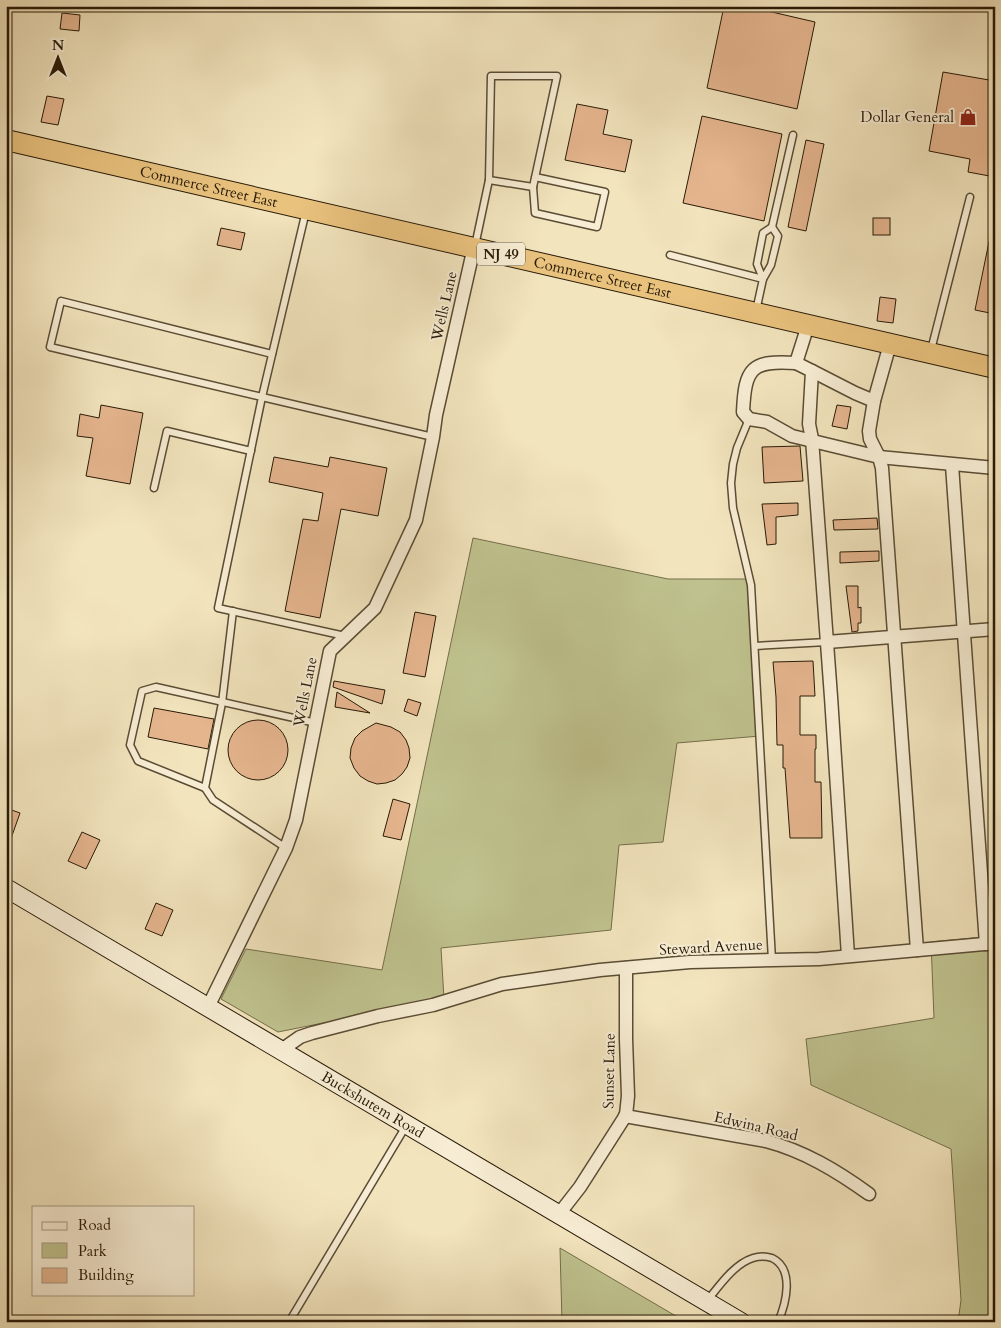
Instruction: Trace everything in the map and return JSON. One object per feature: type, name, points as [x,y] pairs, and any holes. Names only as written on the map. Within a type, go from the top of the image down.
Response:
[{"type":"highway","name":"Commerce Street East","points":[[6,140],[995,368]]},
{"type":"main road","name":"Buckshutem Road","points":[[6,888],[740,1322]]},
{"type":"street","name":"Wells Lane","points":[[208,1007],[286,848],[296,820],[330,651],[375,608],[416,520],[444,377],[474,247]]},
{"type":"street","points":[[796,363],[808,325]]},
{"type":"street","points":[[890,344],[874,401],[869,431],[870,439],[880,456],[882,468],[895,637],[901,751],[917,950]]},
{"type":"street","points":[[874,401],[796,363],[774,361],[758,366],[749,373],[744,388],[743,412],[749,419],[766,422],[792,436],[812,439],[880,456],[995,468]]},
{"type":"street","points":[[812,371],[809,424],[812,439],[827,642],[848,956]]},
{"type":"street","points":[[952,465],[990,943]]},
{"type":"street","points":[[827,642],[995,629]]},
{"type":"street","name":"Steward Avenue","points":[[280,1051],[300,1037],[312,1033],[378,1016],[433,1005],[502,984],[690,962],[820,959],[990,943]]},
{"type":"street","name":"Sunset Lane","points":[[559,1214],[580,1188],[625,1116],[628,1096],[626,968]]},
{"type":"street","name":"Edwina Road","points":[[625,1116],[787,1147],[804,1154],[847,1178],[869,1194]]},
{"type":"lane","points":[[474,247],[489,180],[491,76],[557,76],[535,177],[533,187],[535,213],[597,227],[605,192],[535,177]]},
{"type":"lane","points":[[763,279],[757,264],[763,233],[772,227],[793,135]]},
{"type":"lane","points":[[489,180],[533,187]]},
{"type":"lane","points":[[930,354],[970,197]]},
{"type":"lane","points":[[307,209],[262,397],[218,608],[345,636]]},
{"type":"lane","points":[[756,313],[763,279],[770,265],[778,236],[772,227]]},
{"type":"lane","points":[[670,255],[763,279]]},
{"type":"lane","points":[[272,354],[62,301],[50,348],[433,437]]},
{"type":"lane","points":[[749,419],[737,448],[731,483],[733,508],[751,585],[772,960]]},
{"type":"lane","points":[[154,488],[167,431],[251,450]]},
{"type":"lane","points":[[205,788],[222,703],[233,611]]},
{"type":"lane","points":[[755,646],[827,642]]},
{"type":"lane","points":[[286,848],[213,800],[205,788],[138,761],[130,745],[142,691],[156,687],[316,723]]},
{"type":"lane","points":[[289,1322],[407,1125]]},
{"type":"lane","points":[[706,1302],[718,1287],[748,1260],[754,1257],[768,1257],[780,1264],[786,1278],[785,1302],[778,1322]]},
{"type":"green space","points":[[473,538],[668,579],[749,579],[760,736],[677,743],[663,842],[619,845],[611,930],[441,948],[444,999],[278,1032],[221,999],[246,949],[382,970]]},
{"type":"green space","points":[[995,936],[995,1322],[958,1322],[961,1300],[951,1149],[811,1085],[806,1039],[934,1018],[931,942]]},
{"type":"green space","points":[[560,1248],[686,1322],[562,1322]]},
{"type":"building","points":[[724,6],[746,6],[815,22],[797,109],[707,88]]},
{"type":"building","points":[[62,13],[80,15],[79,31],[60,29]]},
{"type":"building","points":[[943,72],[995,81],[995,177],[968,172],[970,159],[929,151]]},
{"type":"building","points":[[47,96],[64,99],[58,125],[41,122]]},
{"type":"building","points":[[577,104],[608,110],[603,134],[632,140],[625,172],[565,160]]},
{"type":"building","points":[[702,116],[782,134],[764,221],[683,203]]},
{"type":"building","points":[[806,140],[824,144],[806,231],[788,227]]},
{"type":"building","points":[[873,218],[890,218],[890,235],[873,235]]},
{"type":"building","points":[[221,228],[245,233],[241,250],[217,245]]},
{"type":"building","points":[[990,237],[995,238],[995,314],[975,310]]},
{"type":"building","points":[[880,297],[896,299],[893,323],[877,321]]},
{"type":"building","points":[[101,405],[143,413],[130,484],[86,476],[93,438],[77,436],[80,414],[99,418]]},
{"type":"building","points":[[837,405],[851,407],[847,429],[832,426]]},
{"type":"building","points":[[800,446],[803,481],[764,483],[762,447]]},
{"type":"building","points":[[274,457],[328,467],[330,457],[387,468],[378,516],[341,509],[320,618],[285,611],[303,519],[318,521],[323,493],[269,482]]},
{"type":"building","points":[[798,503],[798,515],[776,517],[776,544],[767,545],[762,504]]},
{"type":"building","points":[[877,518],[878,529],[834,530],[833,520]]},
{"type":"building","points":[[879,551],[879,561],[840,563],[840,552]]},
{"type":"building","points":[[846,586],[858,586],[858,608],[861,607],[861,623],[858,623],[858,631],[852,632]]},
{"type":"building","points":[[415,612],[436,616],[425,677],[403,673]]},
{"type":"building","points":[[813,661],[815,696],[800,696],[800,735],[816,735],[815,782],[821,782],[822,838],[790,838],[785,768],[783,768],[783,745],[777,745],[773,662]]},
{"type":"building","points":[[334,681],[385,690],[382,704],[333,687]]},
{"type":"building","points":[[337,692],[370,713],[335,707]]},
{"type":"building","points":[[408,699],[421,703],[417,716],[404,711]]},
{"type":"building","points":[[154,708],[214,719],[208,749],[148,737]]},
{"type":"building","points":[[258,720],[275,725],[283,733],[288,750],[283,767],[275,775],[258,780],[241,775],[233,767],[228,750],[233,733],[241,725]]},
{"type":"building","points":[[376,723],[391,727],[400,732],[406,740],[410,758],[407,767],[395,780],[377,784],[360,776],[350,758],[355,738],[362,731]]},
{"type":"building","points":[[393,799],[410,804],[401,840],[383,836]]},
{"type":"building","points":[[6,808],[20,813],[8,847],[6,847]]},
{"type":"building","points":[[82,832],[100,840],[86,869],[68,861]]},
{"type":"building","points":[[156,903],[173,910],[162,936],[145,929]]},
{"type":"place","name":"Dollar General","points":[[968,117]]}]
